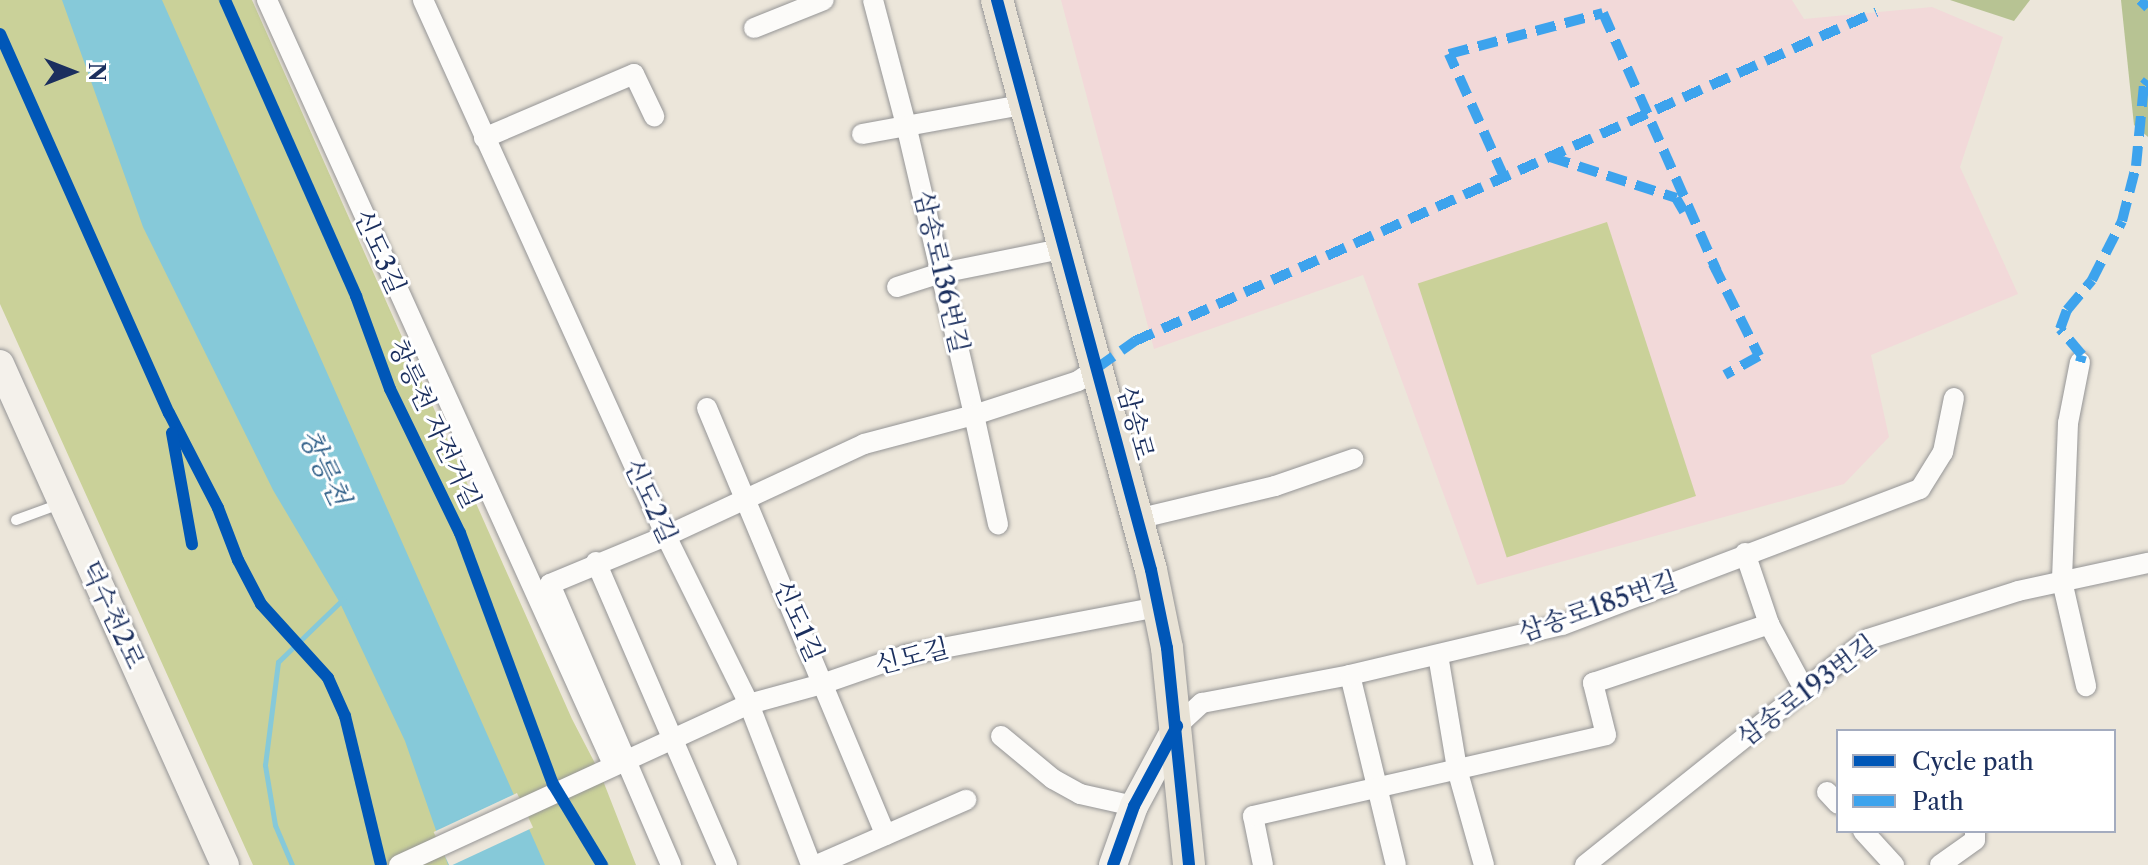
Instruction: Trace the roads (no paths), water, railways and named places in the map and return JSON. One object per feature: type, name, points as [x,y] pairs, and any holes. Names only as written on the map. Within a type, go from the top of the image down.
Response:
[{"type":"main road","name":"삼송로","points":[[997,0],[1066,248],[1158,607],[1177,726],[1189,865]]},
{"type":"street","name":"신도3길","points":[[267,0],[671,865]]},
{"type":"street","name":"신도2길","points":[[423,0],[666,536],[749,704],[814,865]]},
{"type":"street","points":[[754,28],[824,0]]},
{"type":"street","name":"삼송로136번길","points":[[873,0],[907,129],[998,524]]},
{"type":"street","points":[[484,138],[634,74],[654,116]]},
{"type":"street","points":[[862,134],[907,129],[1027,104]]},
{"type":"street","points":[[897,287],[941,273],[1066,248]]},
{"type":"street","points":[[2080,362],[2068,423],[2062,581],[2086,686]]},
{"type":"street","name":"덕수천2로","points":[[0,364],[225,865]]},
{"type":"street","points":[[727,865],[675,738],[596,562],[666,536],[864,444],[974,415],[1078,381],[1097,368]]},
{"type":"street","name":"삼송로185번길","points":[[1177,726],[1202,703],[1350,675],[1562,625],[1745,553],[1922,498],[1943,452],[1954,398]]},
{"type":"street","name":"신도1길","points":[[707,408],[825,683],[886,835]]},
{"type":"street","points":[[1137,519],[1275,486],[1353,459]]},
{"type":"street","points":[[1745,553],[1769,624],[1804,689]]},
{"type":"street","name":"신도3길","points":[[596,562],[550,584],[620,761]]},
{"type":"street","name":"삼송로193번길","points":[[1585,865],[1868,639],[1946,612],[2062,581],[2148,563]]},
{"type":"street","name":"신도길","points":[[399,865],[590,780],[620,761],[749,704],[825,683],[906,655],[1158,607]]},
{"type":"street","points":[[1263,865],[1253,816],[1606,735],[1593,683],[1769,624]]},
{"type":"street","points":[[1438,655],[1457,769],[1484,865]]},
{"type":"street","points":[[1350,675],[1375,789],[1396,865]]},
{"type":"street","points":[[1113,865],[1134,806],[1177,726]]},
{"type":"street","points":[[1001,736],[1053,779],[1080,794],[1134,806]]},
{"type":"street","points":[[814,865],[966,800]]},
{"type":"street","points":[[1865,833],[1894,865]]},
{"type":"street","points":[[1940,865],[1975,840],[1975,833]]},
{"type":"lane","points":[[16,520],[62,504]]},
{"type":"water","name":"창릉천","points":[[62,0],[162,0],[545,865],[448,865],[405,741],[340,603],[273,490],[143,227]]},
{"type":"waterway","points":[[292,865],[275,825],[265,765],[278,662],[343,599]]}]
